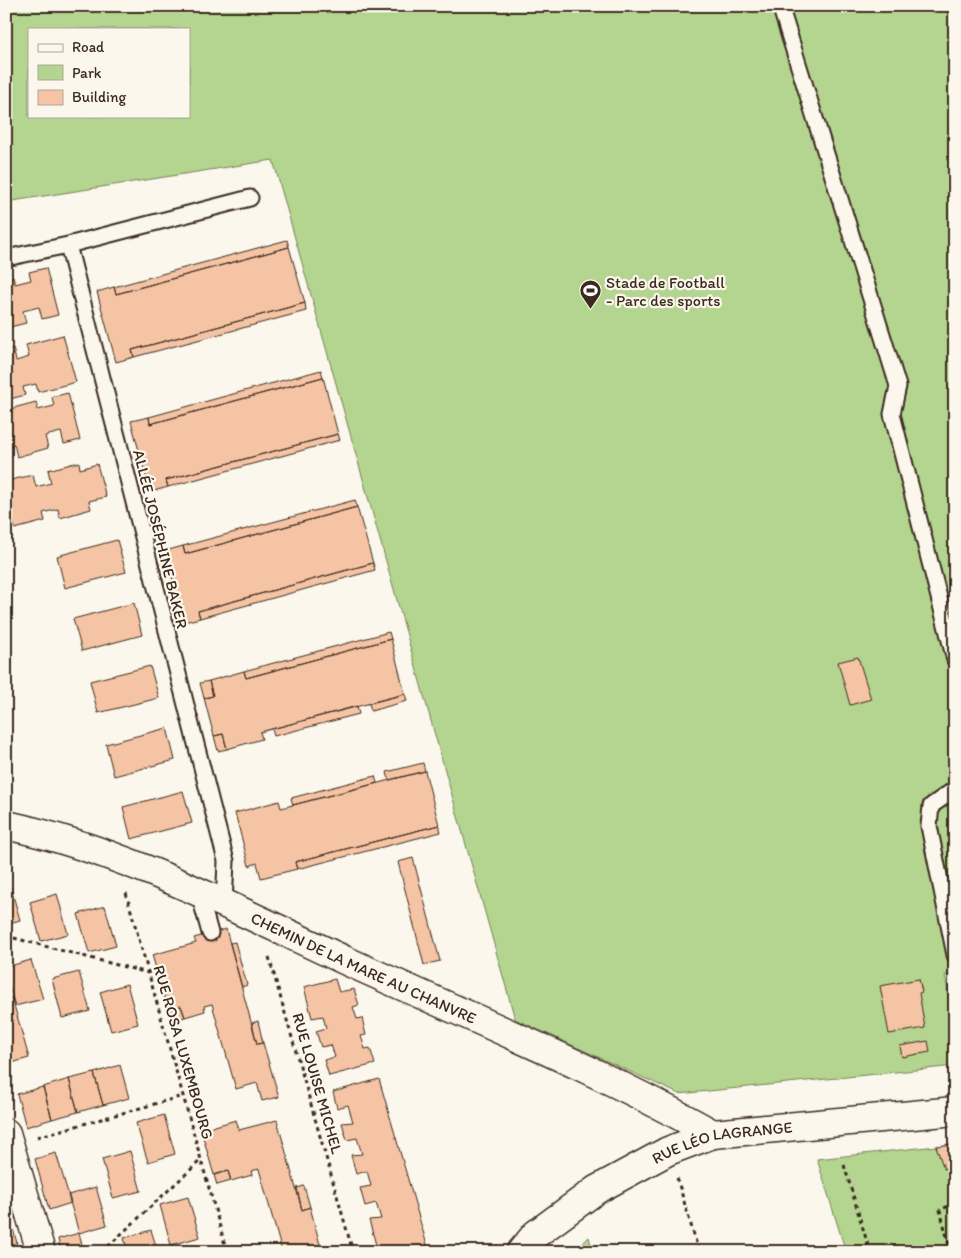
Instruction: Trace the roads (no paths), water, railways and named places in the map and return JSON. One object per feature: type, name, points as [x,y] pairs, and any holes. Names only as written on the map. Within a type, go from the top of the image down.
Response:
[{"type":"street","name":"CHEMIN DE LA MARE AU CHANVRE","points":[[6,825],[76,843],[211,898],[640,1094],[712,1134]]},
{"type":"street","name":"RUE LÉO LAGRANGE","points":[[521,1252],[536,1234],[596,1190],[668,1151],[712,1134],[955,1111]]},
{"type":"street","points":[[8,1139],[12,1174],[41,1252]]},
{"type":"lane","points":[[785,6],[783,15],[898,386],[892,414],[955,660]]},
{"type":"lane","points":[[6,258],[68,245],[250,198]]},
{"type":"lane","name":"ALLÉE JOSÉPHINE BAKER","points":[[68,245],[226,861],[211,898],[210,933]]},
{"type":"lane","points":[[955,789],[931,806],[928,826],[955,955]]},
{"type":"place","name":"Stade de Football - Parc des sports","points":[[590,310]]}]
